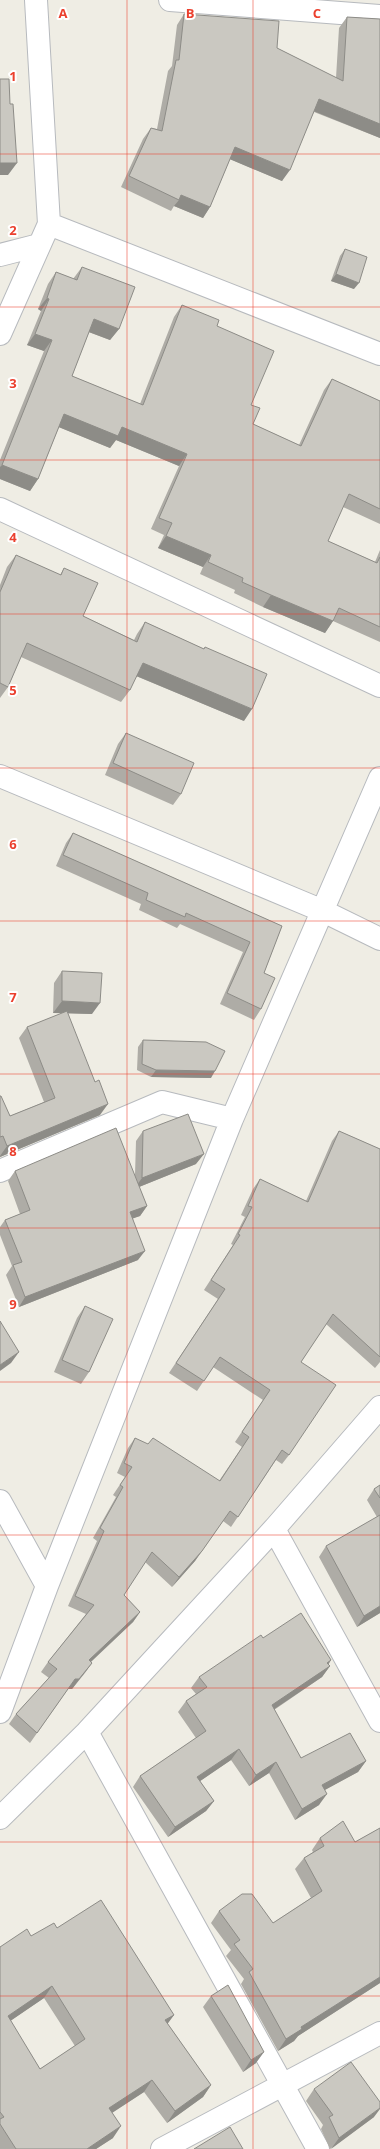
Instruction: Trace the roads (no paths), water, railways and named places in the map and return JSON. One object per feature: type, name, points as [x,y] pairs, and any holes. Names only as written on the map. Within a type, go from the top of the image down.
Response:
[{"type":"street","points":[[0,334],[49,224],[36,0]]},
{"type":"street","points":[[170,0],[380,16]]},
{"type":"street","points":[[49,224],[380,354]]},
{"type":"street","points":[[0,255],[39,245]]},
{"type":"street","points":[[0,509],[380,686]]},
{"type":"street","points":[[0,776],[323,911],[380,939]]},
{"type":"street","points":[[0,1712],[47,1586],[232,1119],[380,778]]},
{"type":"street","points":[[0,1171],[162,1102],[232,1119]]},
{"type":"street","points":[[0,1818],[87,1732],[274,1529],[380,1406]]},
{"type":"street","points":[[0,1501],[47,1586]]},
{"type":"street","points":[[274,1529],[380,1721]]},
{"type":"street","points":[[87,1732],[318,2149]]},
{"type":"street","points":[[162,2149],[380,2033]]}]
